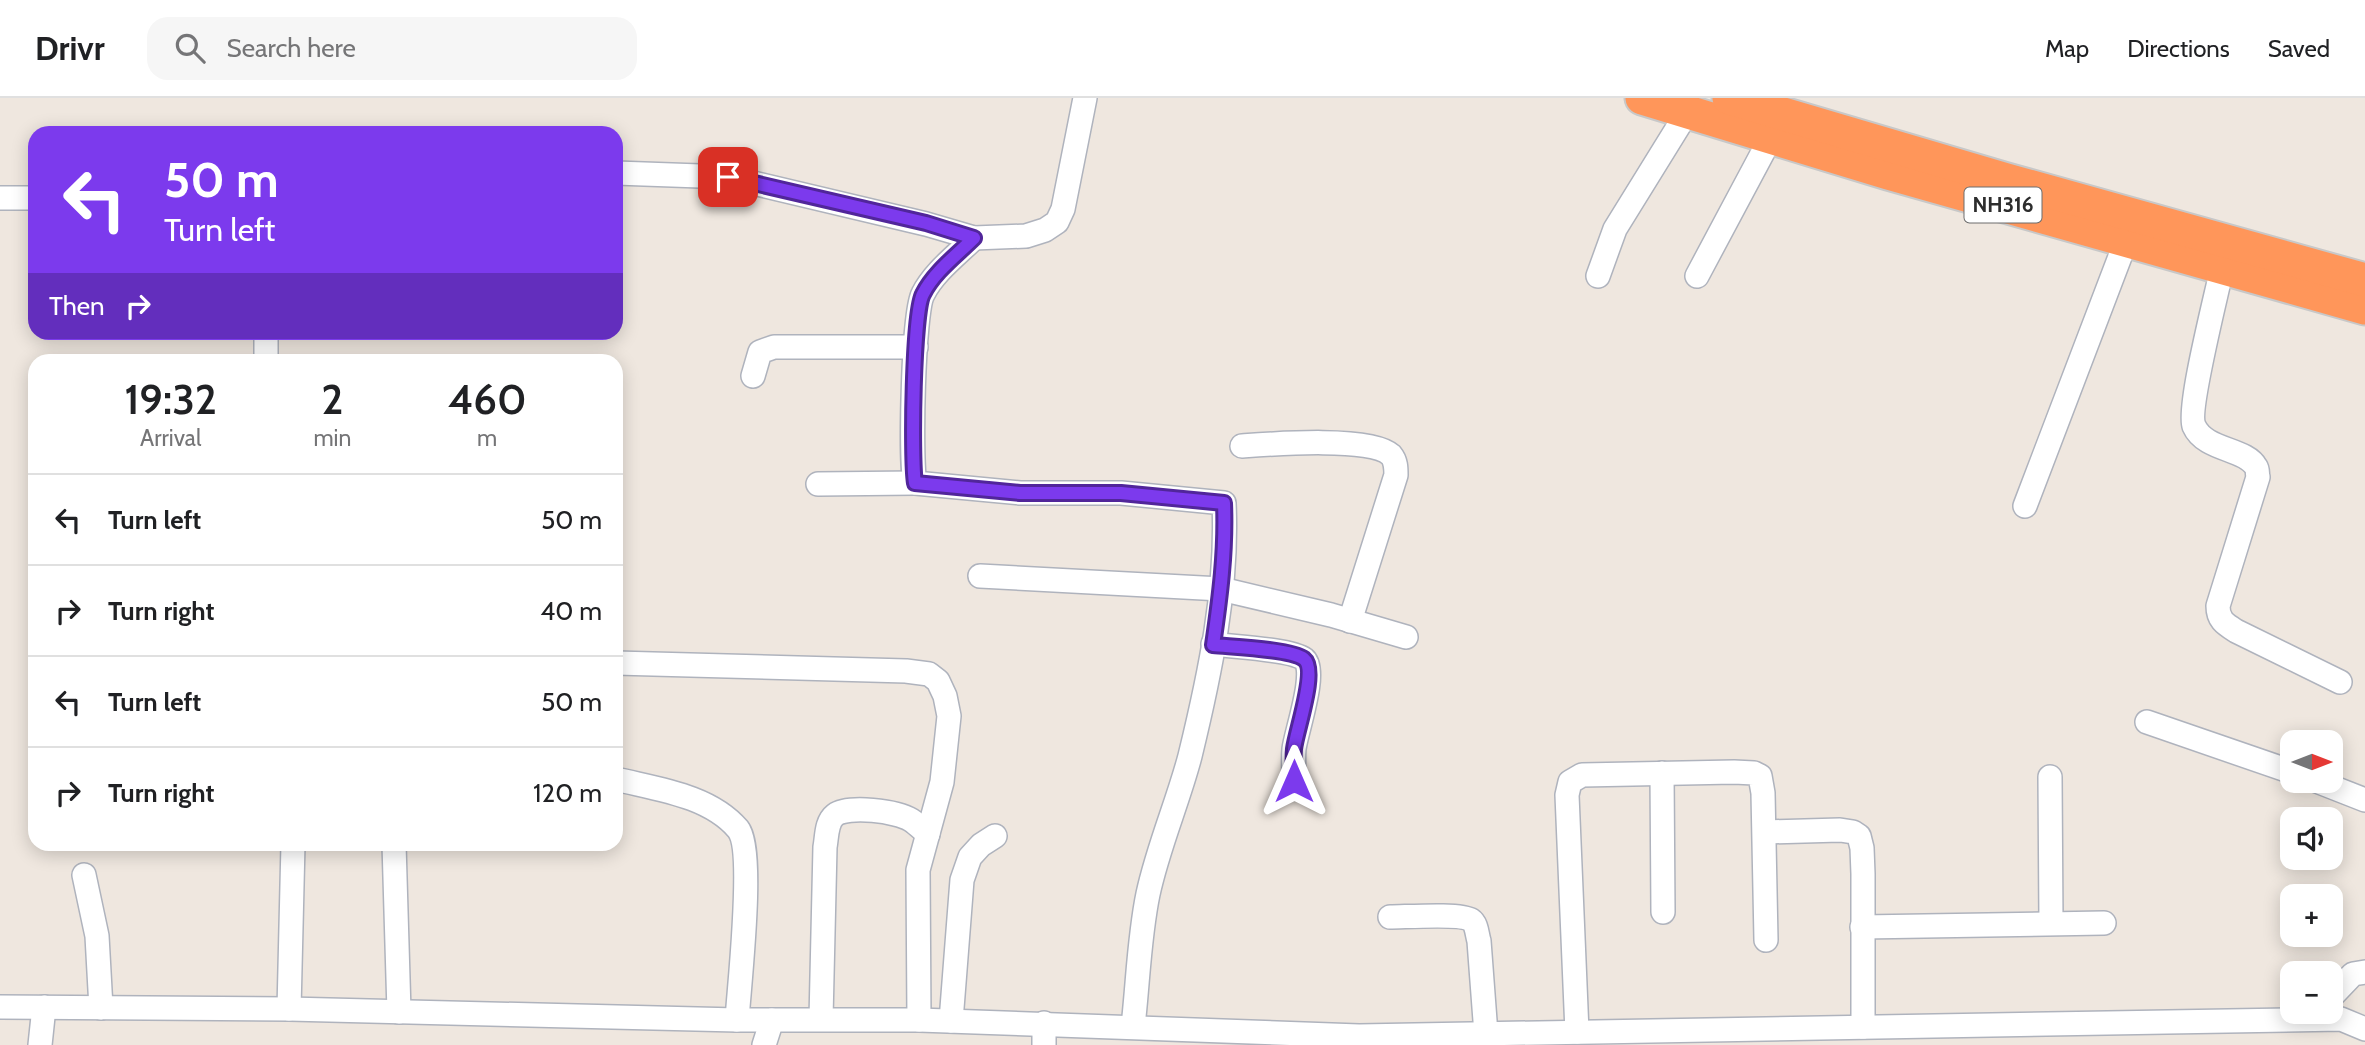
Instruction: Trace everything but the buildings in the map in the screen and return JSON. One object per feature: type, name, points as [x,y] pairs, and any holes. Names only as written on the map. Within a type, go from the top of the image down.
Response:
[{"type":"highway","name":"NH316","points":[[1642,98],[1770,139],[2365,308]]},
{"type":"highway","name":"NH316","points":[[1729,98],[2365,281]]},
{"type":"street","points":[[623,173],[728,177],[926,223],[974,238],[1026,236],[1045,230],[1057,222],[1063,209],[1085,98]]},
{"type":"street","points":[[1598,276],[1615,229],[1688,111]]},
{"type":"street","points":[[1697,276],[1770,139]]},
{"type":"street","points":[[0,198],[28,198]]},
{"type":"street","points":[[915,483],[916,347],[922,295],[935,276],[974,238]]},
{"type":"street","points":[[2025,506],[2126,242]]},
{"type":"street","points":[[2222,268],[2198,380],[2192,414],[2193,425],[2199,434],[2219,447],[2247,458],[2256,467],[2258,477],[2218,606],[2218,614],[2222,621],[2236,631],[2340,682]]},
{"type":"street","points":[[753,376],[760,352],[774,347],[916,347]]},
{"type":"street","points":[[1242,446],[1313,442],[1379,448],[1390,454],[1396,462],[1396,475],[1350,621]]},
{"type":"street","points":[[818,484],[915,483],[1020,493],[1121,493],[1224,503],[1226,536],[1222,589],[1213,645],[1190,757],[1148,894],[1133,1026]]},
{"type":"street","points":[[980,576],[1222,589],[1406,637]]},
{"type":"street","points":[[1213,645],[1286,653],[1304,659],[1308,664],[1308,687],[1294,752],[1294,781]]},
{"type":"street","points":[[623,663],[906,671],[929,674],[938,681],[946,696],[949,716],[942,782],[918,870],[919,1020]]},
{"type":"street","points":[[2147,722],[2280,768]]},
{"type":"street","points":[[1577,1032],[1567,795],[1570,782],[1582,775],[1734,772],[1760,776],[1765,832],[1766,940]]},
{"type":"street","points":[[1662,773],[1663,912]]},
{"type":"street","points":[[2050,777],[2051,923]]},
{"type":"street","points":[[623,781],[685,796],[723,815],[740,831],[746,848],[747,873],[737,1020]]},
{"type":"street","points":[[2343,791],[2365,800]]},
{"type":"street","points":[[821,1019],[825,846],[828,823],[835,815],[846,811],[896,813],[910,819],[928,834]]},
{"type":"street","points":[[1765,832],[1840,831],[1853,832],[1860,836],[1863,1027]]},
{"type":"street","points":[[951,1021],[962,880],[970,857],[981,845],[995,836]]},
{"type":"street","points":[[289,1009],[293,851]]},
{"type":"street","points":[[394,851],[399,1012]]},
{"type":"street","points":[[84,875],[97,936],[101,1007]]},
{"type":"street","points":[[1390,917],[1457,917],[1471,920],[1479,941],[1486,1034]]},
{"type":"street","points":[[1862,928],[2104,923]]},
{"type":"street","points":[[2343,985],[2353,974],[2365,972]]},
{"type":"street","points":[[0,1007],[289,1009],[737,1020],[919,1020],[951,1021],[1044,1034],[1133,1026],[1170,1036],[1577,1032],[1652,1038],[1863,1027],[2046,1035],[2280,1017]]},
{"type":"street","points":[[40,1045],[44,1007]]},
{"type":"street","points":[[764,1045],[772,1020]]},
{"type":"street","points":[[2343,1020],[2365,1030]]},
{"type":"route","points":[[728,177],[926,223],[974,238],[935,276],[922,295],[916,338],[915,483],[1020,493],[1121,493],[1224,503],[1226,536],[1222,589],[1213,645],[1286,653],[1304,659],[1308,664],[1308,687],[1296,735],[1294,781]]}]
